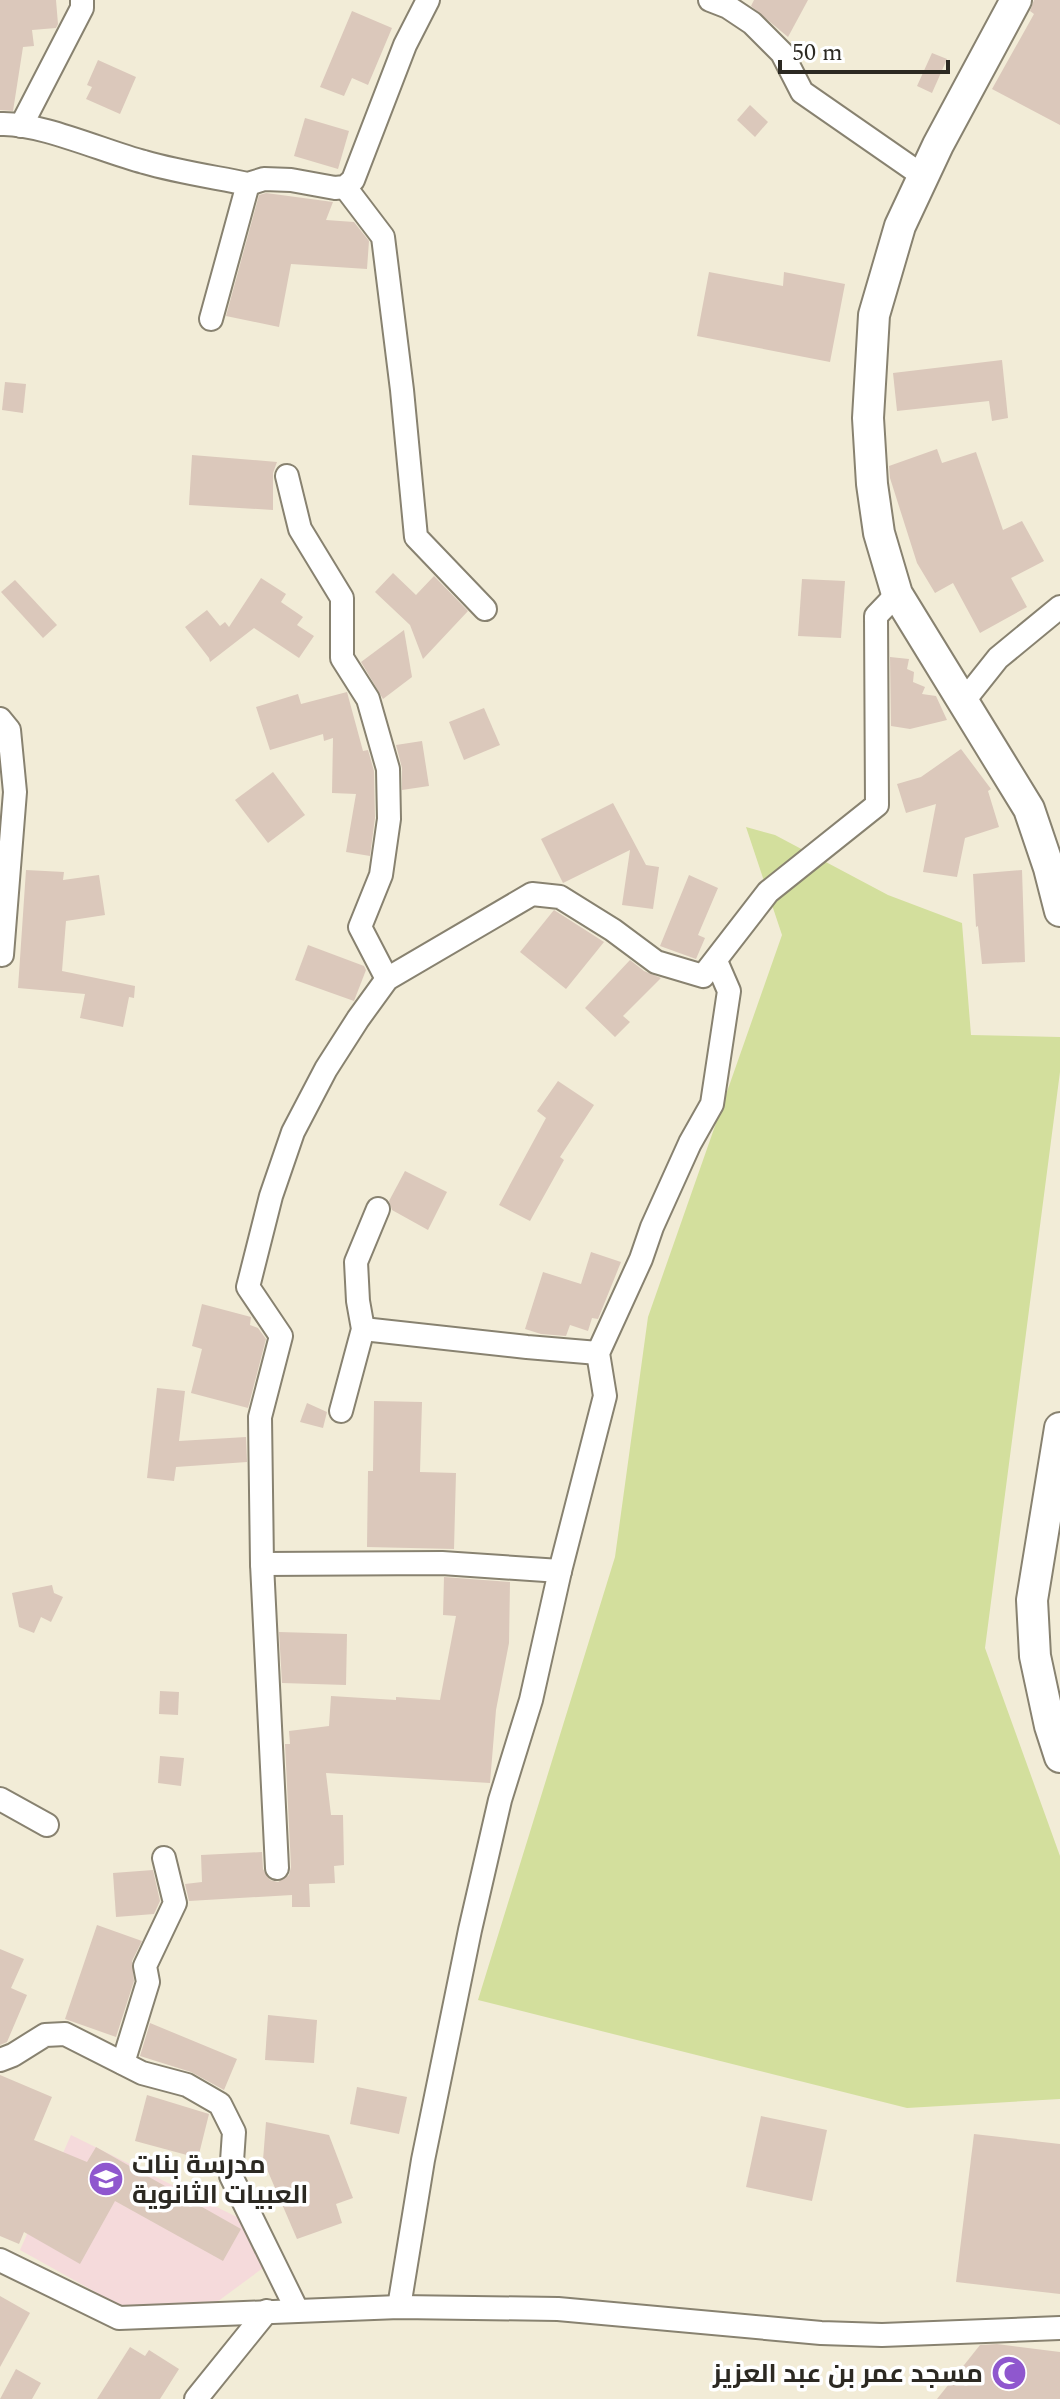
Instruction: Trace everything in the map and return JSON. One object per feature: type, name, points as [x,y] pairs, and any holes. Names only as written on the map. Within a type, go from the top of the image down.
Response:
[{"type":"street","points":[[82,0],[82,8],[10,125],[146,163],[248,184],[264,179],[291,180],[335,188],[345,187],[353,180],[405,45],[428,0]]},
{"type":"street","points":[[710,0],[728,7],[752,23],[782,53],[802,92],[923,176]]},
{"type":"street","points":[[1016,0],[900,226],[874,315],[868,418],[879,533],[897,594],[1029,809],[1060,911]]},
{"type":"street","points":[[211,319],[248,184]]},
{"type":"street","points":[[345,187],[383,237],[416,537],[485,609]]},
{"type":"street","points":[[287,476],[300,529],[342,598],[342,658],[368,699],[388,769],[389,819],[381,875],[360,927],[387,979]]},
{"type":"street","points":[[277,1868],[262,1564],[260,1417],[281,1336],[248,1287],[271,1196],[293,1132],[334,1057],[387,979],[532,894],[560,897],[656,962],[703,976],[768,892],[877,805],[876,616],[897,594]]},
{"type":"street","points":[[963,702],[998,658],[1060,607]]},
{"type":"street","points":[[0,719],[9,730],[15,792],[2,955]]},
{"type":"street","points":[[399,2307],[423,2160],[470,1930],[500,1800],[531,1700],[605,1396],[598,1353],[690,1143],[712,1104],[729,991],[716,961]]},
{"type":"street","points":[[341,1411],[363,1329],[356,1262],[378,1209]]},
{"type":"street","points":[[363,1329],[598,1353]]},
{"type":"street","points":[[1060,1428],[1032,1600],[1035,1656],[1060,1757]]},
{"type":"street","points":[[262,1564],[442,1563],[560,1571]]},
{"type":"street","points":[[0,1799],[47,1825]]},
{"type":"street","points":[[123,2063],[148,1982],[145,1966],[175,1903],[164,1858]]},
{"type":"street","points":[[0,2060],[45,2035],[65,2034],[142,2073],[187,2085],[220,2104],[234,2132],[231,2176],[297,2310]]},
{"type":"street","points":[[0,2260],[119,2318],[399,2307],[558,2309],[821,2333],[882,2335],[1060,2328]]},
{"type":"street","points":[[196,2399],[267,2311]]},
{"type":"shaded area","name":"مدرسة بنات العبيات الثانوية","points":[[71,2135],[249,2223],[267,2265],[217,2302],[126,2309],[20,2250]]},
{"type":"green space","points":[[746,827],[775,835],[888,895],[962,923],[971,1035],[1060,1037],[1060,1072],[985,1648],[1060,1856],[1060,2099],[907,2108],[478,2000],[615,1557],[648,1317],[782,935]]},
{"type":"building","points":[[0,0],[56,0],[56,28],[32,30],[34,46],[23,47],[13,111],[0,110]]},
{"type":"building","points":[[754,0],[808,0],[788,37],[751,6]]},
{"type":"building","points":[[1034,0],[1060,0],[1060,125],[992,89],[1034,14],[1030,11]]},
{"type":"building","points":[[352,11],[392,28],[368,85],[352,78],[344,96],[320,87]]},
{"type":"building","points":[[932,53],[947,59],[932,93],[917,86]]},
{"type":"building","points":[[98,60],[136,77],[120,114],[86,99],[92,87],[87,85]]},
{"type":"building","points":[[750,105],[768,122],[755,137],[737,120]]},
{"type":"building","points":[[305,118],[349,131],[338,169],[294,156]]},
{"type":"building","points":[[266,193],[333,202],[326,220],[354,222],[369,241],[367,269],[291,264],[279,327],[226,316],[259,195]]},
{"type":"building","points":[[709,272],[783,286],[784,272],[845,284],[830,362],[697,336]]},
{"type":"building","points":[[1002,360],[1008,418],[992,421],[989,401],[897,411],[893,373]]},
{"type":"building","points":[[5,382],[26,384],[23,413],[2,410]]},
{"type":"building","points":[[937,449],[942,463],[976,452],[1003,530],[1022,521],[1044,561],[1011,578],[1027,607],[980,633],[953,583],[935,593],[917,563],[890,478],[889,466]]},
{"type":"building","points":[[192,455],[277,462],[273,473],[273,510],[189,505]]},
{"type":"building","points":[[393,573],[416,595],[434,576],[468,611],[423,659],[410,625],[375,592]]},
{"type":"building","points":[[261,578],[286,594],[281,602],[303,617],[297,625],[314,636],[299,658],[254,628],[210,662],[185,627],[207,610],[220,626],[225,622],[229,627]]},
{"type":"building","points":[[802,579],[845,581],[841,638],[798,636]]},
{"type":"building","points":[[15,580],[57,625],[43,638],[1,592]]},
{"type":"building","points":[[404,630],[412,677],[383,699],[361,662]]},
{"type":"building","points":[[890,657],[909,659],[907,669],[914,672],[913,682],[925,687],[922,694],[936,696],[947,720],[910,729],[891,726]]},
{"type":"building","points":[[347,692],[363,751],[368,750],[374,771],[375,818],[370,856],[346,852],[356,794],[332,793],[333,738],[324,741],[323,734],[270,750],[256,707],[298,694],[301,704]]},
{"type":"building","points":[[484,708],[500,745],[464,760],[449,722]]},
{"type":"building","points":[[422,741],[429,786],[402,790],[402,768],[396,745]]},
{"type":"building","points":[[961,749],[991,789],[988,791],[999,827],[965,838],[957,877],[923,872],[936,804],[906,813],[897,784],[921,777]]},
{"type":"building","points":[[273,772],[305,815],[268,843],[235,800]]},
{"type":"building","points":[[613,803],[646,865],[659,867],[653,909],[622,905],[630,850],[563,883],[541,839]]},
{"type":"building","points":[[26,870],[64,872],[63,880],[99,875],[105,915],[66,921],[62,971],[135,986],[134,998],[129,997],[123,1027],[80,1018],[85,994],[18,988]]},
{"type":"building","points":[[1022,870],[1025,962],[982,964],[973,874]]},
{"type":"building","points":[[689,875],[718,888],[698,935],[705,938],[696,959],[660,946]]},
{"type":"building","points":[[554,910],[604,942],[566,989],[520,952]]},
{"type":"building","points":[[308,945],[364,966],[366,970],[354,1001],[295,980]]},
{"type":"building","points":[[630,960],[644,971],[661,978],[623,1016],[630,1022],[615,1037],[585,1008]]},
{"type":"building","points":[[558,1081],[594,1105],[560,1157],[564,1160],[530,1221],[499,1205],[546,1118],[537,1111]]},
{"type":"building","points":[[405,1171],[447,1192],[428,1230],[392,1210],[389,1201]]},
{"type":"building","points":[[591,1252],[621,1262],[598,1319],[592,1318],[588,1331],[570,1325],[566,1336],[525,1329],[543,1272],[581,1284]]},
{"type":"building","points":[[202,1304],[251,1317],[250,1325],[258,1328],[266,1339],[248,1408],[191,1393],[202,1349],[192,1346]]},
{"type":"building","points":[[157,1388],[185,1391],[179,1441],[246,1437],[247,1462],[176,1467],[174,1481],[147,1478]]},
{"type":"building","points":[[374,1401],[422,1402],[420,1472],[456,1473],[454,1549],[367,1547],[368,1471],[373,1471]]},
{"type":"building","points":[[307,1403],[327,1412],[323,1428],[300,1422]]},
{"type":"building","points":[[444,1577],[510,1582],[509,1643],[496,1710],[490,1783],[326,1773],[331,1815],[343,1815],[344,1865],[334,1866],[335,1883],[309,1884],[310,1907],[292,1907],[292,1895],[189,1901],[185,1884],[202,1882],[201,1855],[262,1852],[263,1869],[270,1880],[278,1882],[289,1875],[285,1744],[290,1744],[289,1731],[329,1726],[331,1696],[440,1700],[456,1616],[443,1615]]},
{"type":"building","points":[[52,1585],[54,1593],[63,1597],[51,1622],[41,1617],[34,1633],[19,1627],[12,1593]]},
{"type":"building","points":[[279,1632],[347,1634],[346,1685],[282,1683]]},
{"type":"building","points":[[160,1691],[179,1692],[178,1715],[159,1714]]},
{"type":"building","points":[[160,1756],[184,1758],[181,1786],[158,1783]]},
{"type":"building","points":[[153,1870],[160,1901],[154,1914],[116,1917],[113,1873]]},
{"type":"building","points":[[97,1925],[142,1941],[132,1961],[134,1981],[116,2037],[65,2019]]},
{"type":"building","points":[[0,1949],[24,1959],[11,1988],[27,1995],[7,2042],[0,2045]]},
{"type":"building","points":[[268,2015],[317,2020],[314,2063],[265,2060]]},
{"type":"building","points":[[150,2023],[237,2059],[224,2090],[191,2072],[140,2056]]},
{"type":"building","points":[[0,2075],[52,2097],[34,2140],[87,2162],[96,2147],[241,2229],[223,2261],[115,2201],[80,2264],[24,2232],[19,2244],[0,2236]]},
{"type":"building","points":[[357,2087],[407,2097],[399,2134],[350,2124]]},
{"type":"building","points":[[147,2095],[209,2114],[198,2158],[135,2141]]},
{"type":"building","points":[[761,2116],[827,2130],[812,2201],[746,2187]]},
{"type":"building","points":[[266,2122],[329,2135],[353,2198],[336,2204],[342,2223],[297,2239],[263,2160]]},
{"type":"building","points":[[974,2134],[1060,2144],[1060,2294],[956,2282]]},
{"type":"building","points":[[0,2296],[30,2313],[0,2367]]},
{"type":"building","name":"مسجد عمر بن عبد العزيز","points":[[997,2344],[1060,2352],[1060,2399],[937,2399],[980,2345]]},
{"type":"building","points":[[130,2347],[145,2356],[149,2350],[179,2369],[160,2399],[97,2399]]},
{"type":"building","points":[[16,2369],[41,2383],[32,2399],[0,2399]]},
{"type":"place","name":"مدرسة بنات العبيات الثانوية","points":[[106,2179]]},
{"type":"place","name":"مسجد عمر بن عبد العزيز","points":[[1009,2373]]}]
